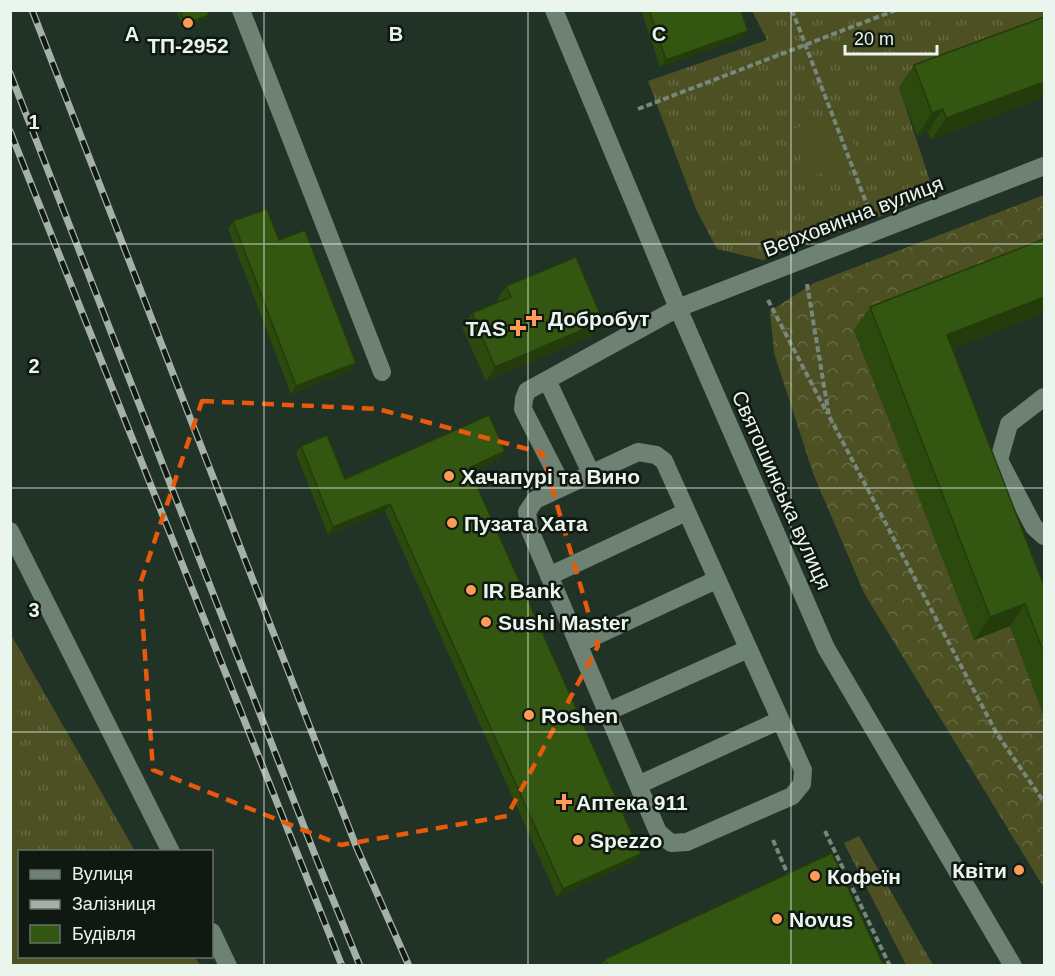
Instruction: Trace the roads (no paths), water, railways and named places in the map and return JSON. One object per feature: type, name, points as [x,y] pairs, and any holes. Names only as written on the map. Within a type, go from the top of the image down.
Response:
[{"type":"main road","points":[[241,10],[382,372]]},
{"type":"main road","name":"Святошинська вулиця","points":[[554,10],[678,308],[826,648],[1013,966]]},
{"type":"main road","name":"Верховинна вулиця","points":[[563,487],[523,410],[527,391],[678,308],[1044,166]]},
{"type":"main road","points":[[547,380],[591,473]]},
{"type":"main road","points":[[1044,398],[1009,424],[999,460],[1034,527],[1044,536]]},
{"type":"main road","points":[[638,452],[656,454],[664,461],[803,770],[802,784],[792,796],[687,842],[671,843],[658,832],[529,528],[527,512],[535,500],[591,473],[638,452]]},
{"type":"main road","points":[[549,576],[686,512]]},
{"type":"main road","points":[[10,531],[170,850]]},
{"type":"main road","points":[[578,644],[716,580]]},
{"type":"main road","points":[[607,712],[748,649]]},
{"type":"main road","points":[[638,785],[780,720]]},
{"type":"main road","points":[[213,934],[228,966]]},
{"type":"railway","points":[[32,10],[356,846],[409,966]]},
{"type":"railway","points":[[10,73],[360,966]]},
{"type":"railway","points":[[10,131],[342,966]]},
{"type":"place","name":"ТП-2952","points":[[188,23]]},
{"type":"place","name":"Добробут","points":[[534,318]]},
{"type":"place","name":"TAS","points":[[518,328]]},
{"type":"place","name":"Хачапурі та Вино","points":[[449,476]]},
{"type":"place","name":"Пузата Хата","points":[[452,523]]},
{"type":"place","name":"IR Bank","points":[[471,590]]},
{"type":"place","name":"Sushi Master","points":[[486,622]]},
{"type":"place","name":"Roshen","points":[[529,715]]},
{"type":"place","name":"Аптека 911","points":[[564,802]]},
{"type":"place","name":"Spezzo","points":[[578,840]]},
{"type":"place","name":"Квіти","points":[[1019,870]]},
{"type":"place","name":"Кофеїн","points":[[815,876]]},
{"type":"place","name":"Novus","points":[[777,919]]}]
